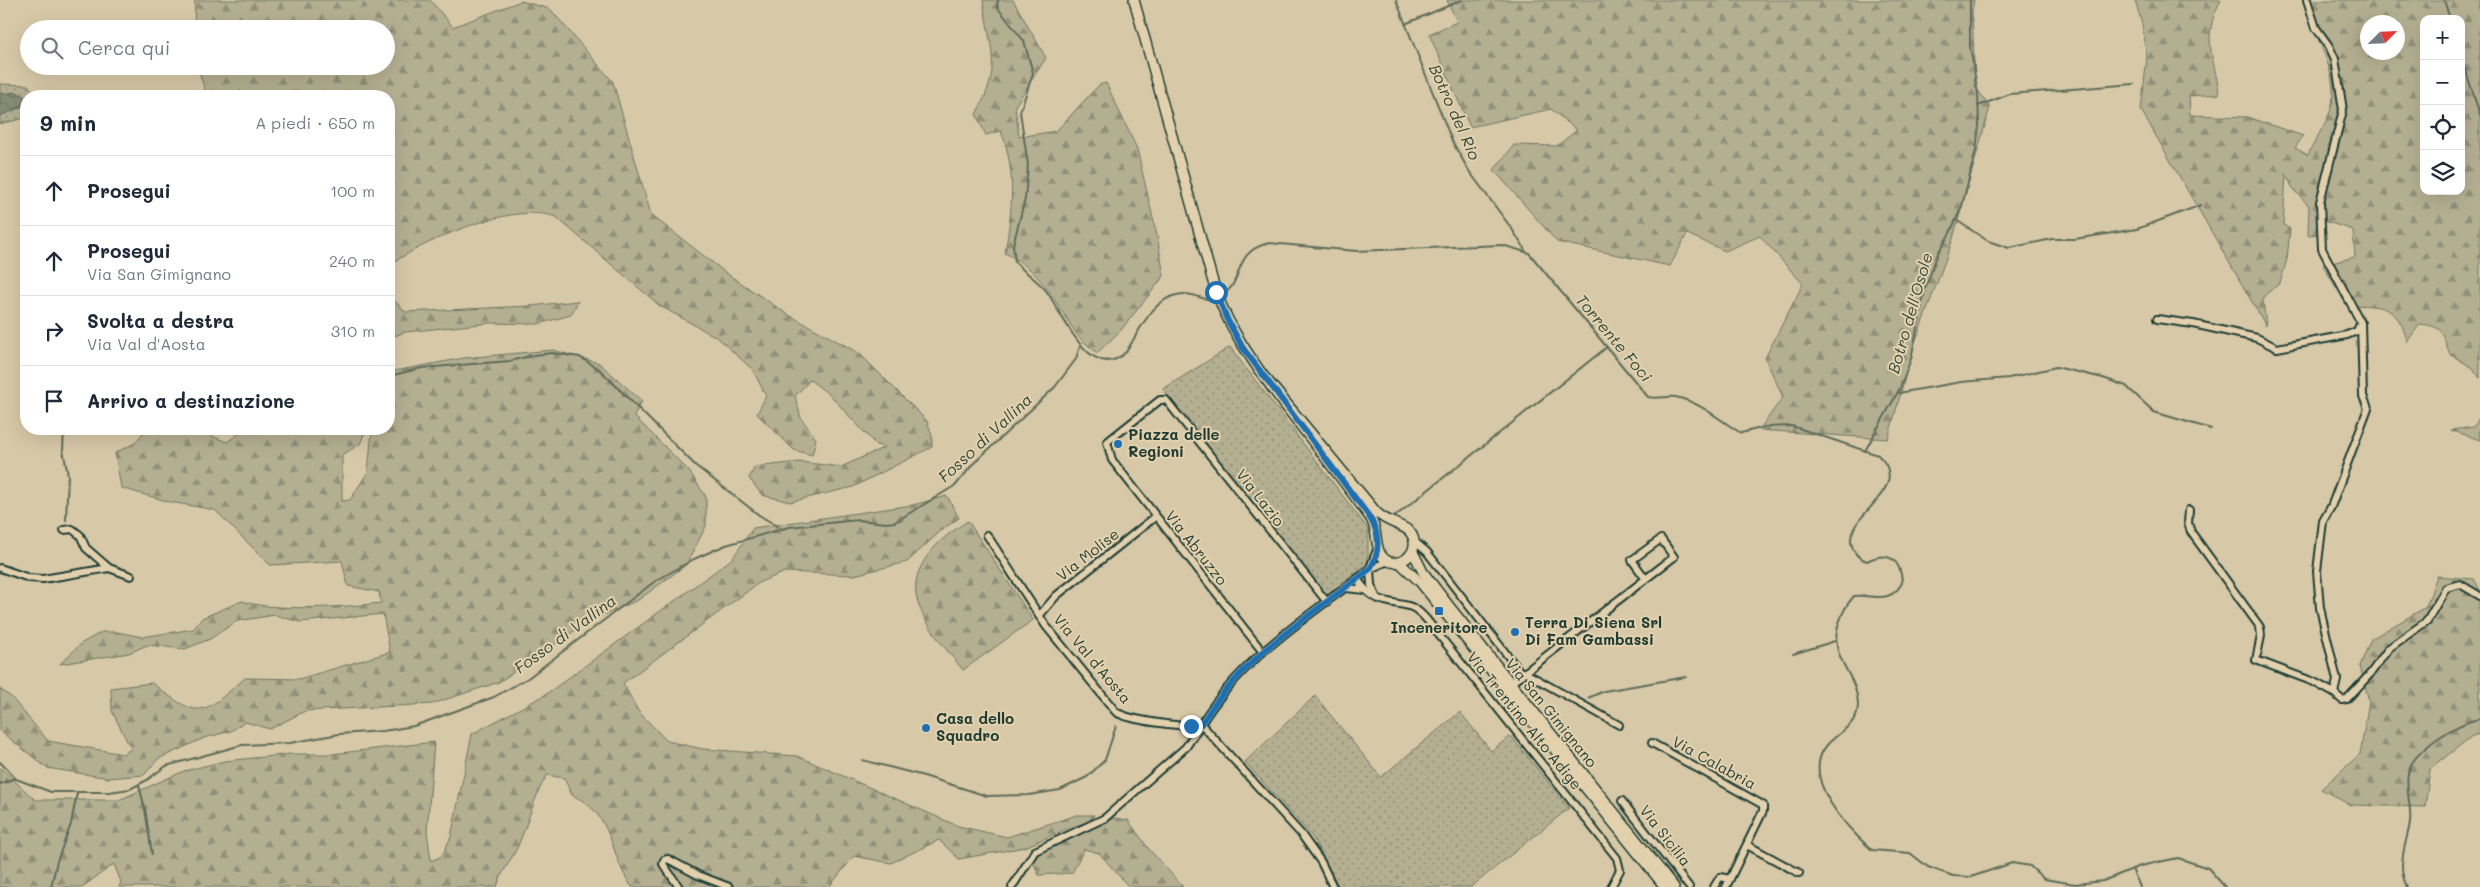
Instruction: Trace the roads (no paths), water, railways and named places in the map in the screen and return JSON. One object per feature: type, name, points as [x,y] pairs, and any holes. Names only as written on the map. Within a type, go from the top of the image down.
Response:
[{"type":"main road","points":[[1134,0],[1214,286],[1223,311],[1239,342],[1258,369],[1368,515],[1381,555],[1388,561],[1400,562],[1410,557],[1413,552],[1414,541],[1408,530],[1395,526],[1377,513],[1258,369]]},
{"type":"main road","points":[[1378,543],[1383,531],[1395,526]]},
{"type":"main road","name":"Via San Gimignano","points":[[1413,552],[1426,576],[1510,684],[1674,887]]},
{"type":"main road","name":"Via San Gimignano","points":[[1400,562],[1420,582],[1665,887]]},
{"type":"street","points":[[2308,0],[2316,28],[2329,46],[2335,59],[2343,110],[2320,202],[2322,249],[2361,323],[2363,396],[2368,408],[2331,507],[2323,521],[2317,558],[2320,608],[2337,680],[2334,693]]},
{"type":"street","points":[[2157,319],[2193,324],[2257,338],[2277,348],[2347,335],[2357,330],[2361,323]]},
{"type":"street","name":"Via Lazio","points":[[1112,460],[1107,447],[1108,441],[1160,400],[1166,400],[1327,602]]},
{"type":"street","name":"Via Abruzzo","points":[[1112,460],[1262,651]]},
{"type":"street","points":[[2189,510],[2188,523],[2192,532],[2260,627],[2261,636],[2256,660],[2314,682],[2334,693],[2342,700],[2347,699],[2378,663],[2388,648],[2426,621],[2446,588],[2460,584],[2467,586],[2480,596]]},
{"type":"street","name":"Via Molise","points":[[1040,616],[1056,596],[1156,517]]},
{"type":"street","points":[[64,530],[72,529],[80,535],[86,548],[109,568],[131,576]]},
{"type":"street","name":"Via Val d'Aosta","points":[[987,535],[1040,616],[1118,713],[1128,717],[1188,726],[1201,724]]},
{"type":"street","points":[[1510,684],[1674,557],[1661,539],[1632,560],[1646,578]]},
{"type":"street","points":[[1414,541],[1427,552],[1523,673],[1619,725]]},
{"type":"street","points":[[1377,598],[1371,585],[1370,569],[1378,543]]},
{"type":"street","points":[[1012,887],[1035,851],[1106,818],[1186,747],[1220,696],[1262,651],[1370,569],[1388,561]]},
{"type":"street","points":[[0,568],[29,578],[43,580],[109,568]]},
{"type":"street","points":[[1359,578],[1371,585]]},
{"type":"street","name":"Via Trentino Alto Adige","points":[[1359,578],[1365,590]]},
{"type":"street","name":"Via Trentino Alto Adige","points":[[1346,588],[1365,590],[1377,598],[1411,606],[1427,620],[1616,856],[1620,864],[1620,870],[1611,887]]},
{"type":"street","points":[[1201,724],[1301,834],[1317,857],[1333,887]]},
{"type":"street","name":"Via Calabria","points":[[1652,743],[1762,803],[1764,811],[1726,887]]},
{"type":"street","name":"Via Sicilia","points":[[1622,801],[1689,887]]},
{"type":"street","points":[[1747,845],[1799,873]]},
{"type":"street","points":[[679,887],[667,872],[663,864],[664,860],[668,859],[698,875],[729,887]]},
{"type":"street","points":[[1714,887],[1721,876],[1730,879]]},
{"type":"water","points":[[17,92],[20,94],[20,108],[0,116],[0,94]]},
{"type":"waterway","name":"Torrente Foci","points":[[998,0],[997,7],[1024,41],[1033,73],[1020,112],[1028,165],[1025,199],[1013,245],[1015,262],[1047,292],[1079,343],[1101,360],[1113,360],[1126,352],[1149,315],[1165,300],[1185,294],[1208,299],[1216,298]]},
{"type":"waterway","name":"Botro del Rio","points":[[1396,0],[1452,141],[1469,171],[1512,229],[1525,250]]},
{"type":"waterway","points":[[1405,24],[1462,0]]},
{"type":"waterway","name":"Botro dell'Osole","points":[[1865,451],[1899,390],[1911,359],[1925,289],[1938,253],[1950,233],[1962,206],[1976,150],[1979,126],[1978,94],[1970,46],[1970,0]]},
{"type":"waterway","points":[[2444,0],[2449,15]]},
{"type":"waterway","points":[[2462,60],[2480,115]]},
{"type":"waterway","points":[[1978,106],[2010,94],[2134,84]]},
{"type":"waterway","points":[[1956,220],[1988,241],[2009,248],[2052,239],[2075,239],[2137,229],[2201,205]]},
{"type":"waterway","name":"Torrente Foci","points":[[1220,296],[1228,291],[1233,284],[1243,261],[1249,253],[1257,247],[1269,243],[1356,251],[1502,245],[1529,253],[1648,397],[1676,397],[1694,403],[1741,433],[1765,427],[1792,426],[1878,455],[1887,468],[1888,480],[1883,492],[1856,525],[1851,537],[1853,549],[1858,557],[1867,561],[1882,557],[1892,559],[1899,568],[1902,583],[1897,590],[1887,596],[1854,596],[1844,610],[1838,626],[1837,648],[1854,684],[1858,705],[1855,718],[1847,728],[1827,745],[1820,758],[1819,772],[1830,802],[1840,816],[1872,850],[1910,853],[1928,867],[1953,876],[1971,877],[2012,863],[2030,866],[2044,879],[2075,884],[2103,881],[2140,866],[2178,858],[2208,868],[2225,887]]},
{"type":"waterway","name":"Fosso di Vallina","points":[[0,762],[16,779],[51,792],[109,792],[130,789],[147,780],[166,766],[242,745],[290,743],[339,734],[383,731],[414,726],[494,697],[528,678],[654,582],[694,559],[726,545],[789,527],[858,520],[895,522],[956,485],[973,464],[1055,387],[1076,359],[1080,346]]},
{"type":"waterway","points":[[1393,518],[1607,347]]},
{"type":"waterway","points":[[395,375],[422,368],[510,361],[552,353],[580,357],[600,370],[696,466],[759,515],[782,529]]},
{"type":"waterway","points":[[1898,393],[1961,382],[2009,378],[2056,367],[2103,378],[2126,386],[2154,412],[2211,429]]},
{"type":"waterway","points":[[64,435],[63,450],[68,475],[66,520]]},
{"type":"waterway","points":[[1793,654],[1835,641]]},
{"type":"waterway","points":[[1588,698],[1604,691],[1686,677]]},
{"type":"waterway","name":"Torrente Foci","points":[[2407,887],[2402,871],[2402,863],[2410,823],[2407,779],[2411,764],[2438,738],[2460,725],[2480,719]]},
{"type":"waterway","points":[[862,760],[924,776],[987,796],[1029,795],[1060,790],[1087,777],[1105,760],[1116,726]]},
{"type":"waterway","points":[[0,784],[15,778]]},
{"type":"waterway","points":[[139,785],[152,854]]},
{"type":"waterway","points":[[51,887],[57,861],[71,824],[77,793]]},
{"type":"waterway","points":[[2132,869],[2140,887]]},
{"type":"place","name":"Piazza delle Regioni","points":[[1118,444]]},
{"type":"place","name":"Inceneritore","points":[[1439,611]]},
{"type":"place","name":"Terra Di Siena Srl Di Fam Gambassi","points":[[1515,632]]},
{"type":"place","name":"Casa dello Squadro","points":[[926,728]]}]
